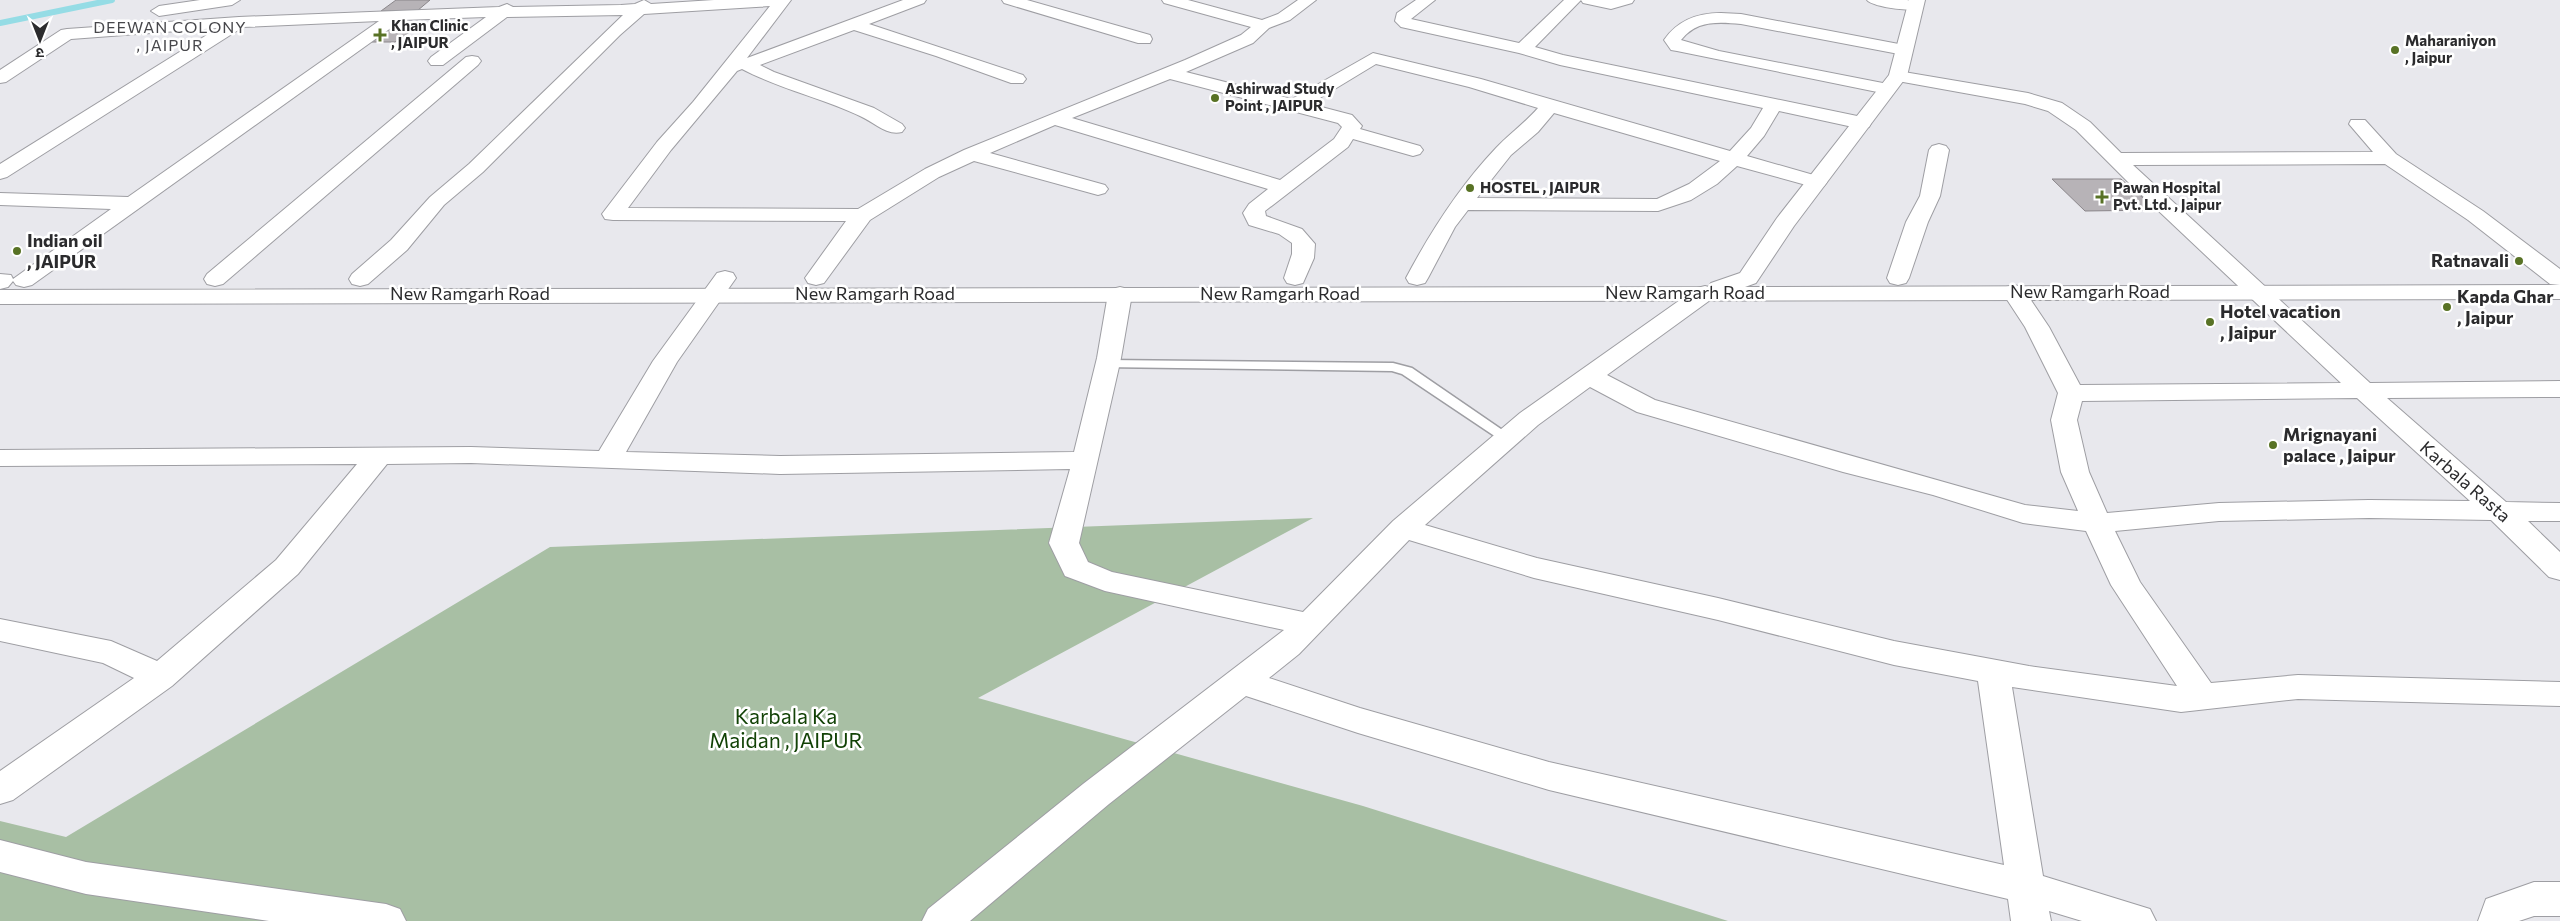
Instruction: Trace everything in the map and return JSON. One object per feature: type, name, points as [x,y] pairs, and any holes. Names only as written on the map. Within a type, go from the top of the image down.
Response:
[{"type":"street","points":[[0,78],[67,27],[232,0]]},
{"type":"street","points":[[437,61],[517,0]]},
{"type":"street","points":[[67,27],[783,0]]},
{"type":"street","points":[[783,0],[737,66],[664,146],[613,214],[862,215]]},
{"type":"street","points":[[737,66],[918,0]]},
{"type":"street","points":[[1010,0],[1144,40]]},
{"type":"street","points":[[1170,0],[1263,25]]},
{"type":"street","points":[[816,278],[862,215],[932,172],[1054,119],[1169,73],[1247,38],[1263,25],[1284,17],[1308,0]]},
{"type":"street","points":[[1428,0],[1402,16],[1404,21],[1408,24],[1523,49],[1569,62],[1862,123]]},
{"type":"street","points":[[1523,49],[1573,0]]},
{"type":"street","points":[[1590,0],[1610,4],[1626,0]]},
{"type":"street","points":[[942,921],[1096,794],[1288,646],[1403,528],[1529,418],[1705,293],[1748,278],[1785,223],[1893,82],[1904,50],[1916,3],[1875,0]]},
{"type":"street","points":[[360,279],[399,245],[437,202],[476,168],[614,31],[645,4]]},
{"type":"street","points":[[5,284],[133,203],[397,16]]},
{"type":"street","name":"Karbala Rasta","points":[[1904,50],[1741,19],[1717,17],[1705,17],[1681,28],[1672,40],[1677,46],[1719,56],[1893,82],[1996,92],[2055,107],[2083,126],[2365,392],[2499,512],[2560,570]]},
{"type":"street","points":[[0,173],[176,64],[239,22]]},
{"type":"street","points":[[852,24],[942,52],[1017,79]]},
{"type":"street","points":[[1295,105],[1373,58],[1396,40],[1422,26]]},
{"type":"street","points":[[1373,58],[1424,69],[1734,160],[1817,182]]},
{"type":"street","points":[[215,279],[472,61]]},
{"type":"street","points":[[737,66],[867,112],[895,128]]},
{"type":"street","points":[[1169,73],[1295,105],[1345,120],[1352,126],[1341,143],[1256,208],[1254,213],[1257,220],[1289,230],[1302,241],[1305,249],[1294,278]]},
{"type":"street","points":[[1463,204],[1658,205],[1684,196],[1734,160],[1756,134],[1771,111],[1773,106],[1771,103]]},
{"type":"street","points":[[1417,278],[1446,226],[1463,204],[1504,151],[1531,128],[1550,106]]},
{"type":"street","points":[[1054,119],[1283,188]]},
{"type":"street","points":[[2358,124],[2389,158],[2460,203],[2510,239],[2559,283]]},
{"type":"street","points":[[1349,132],[1413,150]]},
{"type":"street","points":[[1898,278],[1917,222],[1930,196],[1939,150]]},
{"type":"street","points":[[971,154],[1098,189]]},
{"type":"street","points":[[2115,158],[2389,158]]},
{"type":"street","points":[[0,198],[133,203]]},
{"type":"street","name":"New Ramgarh Road","points":[[5,284],[718,286],[816,278],[1898,278],[2253,285]]},
{"type":"street","name":"New Ramgarh Road","points":[[5,284],[215,279],[360,279],[1120,294],[2014,292],[2253,285],[2559,283]]},
{"type":"street","points":[[606,460],[665,361],[718,286]]},
{"type":"street","points":[[2014,292],[2037,327],[2070,392],[2064,420],[2075,472],[2097,523],[2126,585],[2202,697]]},
{"type":"street","points":[[1120,294],[1086,460],[1064,542],[1076,569],[1106,581],[1309,624]]},
{"type":"street","points":[[1589,376],[1646,406],[1756,439],[1943,489],[2023,514],[2097,523],[2219,512],[2369,509],[2560,512]]},
{"type":"street","points":[[2070,392],[2365,392],[2560,389]]},
{"type":"street","points":[[0,458],[471,455],[780,465],[1086,460]]},
{"type":"street","points":[[0,790],[160,677],[287,566],[379,456]]},
{"type":"street","points":[[1403,528],[1534,568],[1718,609],[1894,653],[2029,678],[2182,699],[2298,687],[2560,694]]},
{"type":"street","points":[[0,630],[112,653],[160,677]]},
{"type":"street","points":[[1993,671],[2028,904]]},
{"type":"street","points":[[1242,682],[1358,720],[1549,776],[2028,904],[2136,921]]},
{"type":"street","points":[[0,856],[86,878],[386,921]]},
{"type":"street","points":[[2498,921],[2500,911],[2534,898],[2560,899]]},
{"type":"lane","points":[[1107,364],[1393,367],[1408,371],[1507,438]]},
{"type":"green space","name":"Karbala Ka Maidan , JAIPUR","points":[[1313,518],[978,698],[1363,806],[1728,921],[0,921],[0,821],[66,837],[550,547]]},
{"type":"building","points":[[396,0],[430,0],[417,11],[381,11]]},
{"type":"building","points":[[388,24],[420,25],[395,42],[362,42]]},
{"type":"building","points":[[2052,179],[2121,179],[2157,210],[2085,211]]},
{"type":"waterway","points":[[0,23],[112,0]]},
{"type":"place","name":"Khan Clinic , JAIPUR","points":[[380,35]]},
{"type":"place","name":"Maharaniyon , Jaipur","points":[[2395,50]]},
{"type":"place","name":"Ashirwad Study Point , JAIPUR","points":[[1215,98]]},
{"type":"place","name":"HOSTEL , JAIPUR","points":[[1470,188]]},
{"type":"place","name":"Pawan Hospital Pvt. Ltd. , Jaipur","points":[[2102,197]]},
{"type":"place","name":"Indian oil , JAIPUR","points":[[17,251]]},
{"type":"place","name":"Ratnavali","points":[[2519,261]]},
{"type":"place","name":"Kapda Ghar , Jaipur","points":[[2447,307]]},
{"type":"place","name":"Hotel vacation , Jaipur","points":[[2210,322]]},
{"type":"place","name":"Mrignayani palace , Jaipur","points":[[2273,445]]},
{"type":"district","name":"DEEWAN COLONY , JAIPUR","points":[[170,36]]}]
